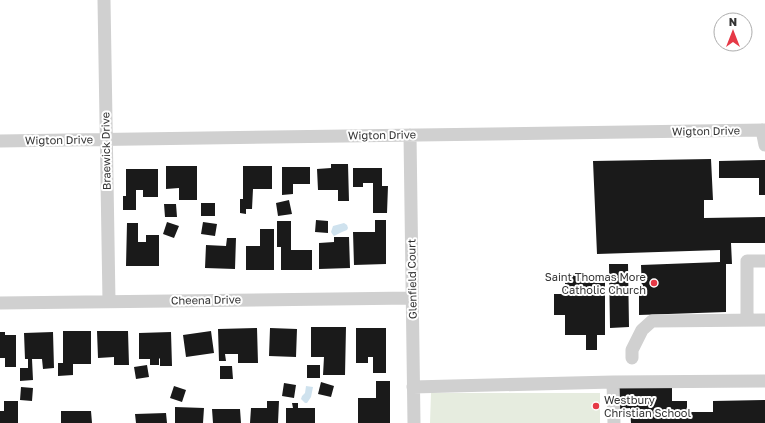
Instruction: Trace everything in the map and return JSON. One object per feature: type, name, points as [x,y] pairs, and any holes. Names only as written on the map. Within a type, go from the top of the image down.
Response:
[{"type":"street","name":"Braewick Drive","points":[[104,0],[109,301]]},
{"type":"street","name":"Wigton Drive","points":[[0,141],[764,130]]},
{"type":"street","points":[[764,130],[765,145]]},
{"type":"street","name":"Glenfield Court","points":[[410,135],[414,423]]},
{"type":"street","points":[[747,320],[746,261],[765,261]]},
{"type":"street","name":"Cheena Drive","points":[[0,302],[412,298]]},
{"type":"street","points":[[632,358],[632,350],[642,330],[652,321],[765,320]]},
{"type":"street","points":[[413,387],[613,382],[765,381]]},
{"type":"street","points":[[613,382],[614,423]]},
{"type":"shaded area","points":[[431,393],[600,393],[600,423],[430,423]]},
{"type":"water","points":[[344,223],[347,225],[347,230],[334,236],[331,232],[333,226]]},
{"type":"water","points":[[306,386],[313,387],[311,397],[307,403],[305,403],[301,399],[305,393]]},
{"type":"building","points":[[711,159],[713,200],[704,200],[704,218],[765,217],[765,243],[731,243],[732,264],[726,264],[726,312],[639,315],[639,294],[642,294],[641,265],[720,262],[720,250],[597,254],[593,161]]},
{"type":"building","points":[[765,160],[765,195],[759,195],[759,178],[719,178],[719,161]]},
{"type":"building","points":[[331,164],[348,164],[349,201],[338,201],[338,190],[318,190],[317,169],[331,168]]},
{"type":"building","points":[[166,166],[197,166],[197,200],[179,200],[179,188],[166,189]]},
{"type":"building","points":[[243,166],[272,166],[272,189],[253,189],[252,209],[246,209],[246,214],[240,213],[240,199],[243,199]]},
{"type":"building","points":[[282,167],[310,167],[310,184],[293,184],[293,194],[282,195]]},
{"type":"building","points":[[353,168],[382,168],[382,186],[388,186],[387,213],[373,213],[373,183],[363,183],[363,187],[353,187]]},
{"type":"building","points":[[126,169],[158,169],[158,197],[143,197],[143,190],[136,190],[136,210],[123,210],[123,196],[126,196]]},
{"type":"building","points":[[289,200],[292,214],[278,216],[276,203]]},
{"type":"building","points":[[201,203],[215,203],[215,216],[201,216]]},
{"type":"building","points":[[164,204],[176,204],[177,217],[165,217]]},
{"type":"building","points":[[316,220],[328,221],[328,233],[315,232]]},
{"type":"building","points":[[375,220],[386,220],[386,264],[354,265],[353,232],[375,232]]},
{"type":"building","points":[[277,221],[291,221],[291,250],[312,250],[312,270],[281,270],[281,247],[277,247]]},
{"type":"building","points":[[167,222],[179,226],[174,238],[163,234]]},
{"type":"building","points":[[203,222],[217,224],[215,236],[201,234]]},
{"type":"building","points":[[127,223],[138,223],[138,242],[146,242],[146,235],[159,235],[159,266],[126,266]]},
{"type":"building","points":[[260,229],[274,229],[274,270],[246,270],[246,246],[260,246]]},
{"type":"building","points":[[334,237],[349,237],[350,268],[319,269],[319,243],[334,242]]},
{"type":"building","points":[[227,238],[236,238],[235,269],[205,268],[206,245],[226,246]]},
{"type":"building","points":[[609,264],[628,264],[629,327],[610,328]]},
{"type":"building","points":[[590,274],[605,274],[605,335],[597,335],[597,350],[586,350],[586,335],[565,335],[565,315],[554,315],[554,294],[565,294],[565,275],[578,275],[578,278],[590,278]]},
{"type":"building","points":[[311,327],[346,327],[345,375],[323,375],[324,357],[311,357]]},
{"type":"building","points":[[257,328],[258,363],[238,363],[238,354],[225,354],[226,361],[219,361],[218,329]]},
{"type":"building","points":[[270,328],[297,329],[296,357],[269,356]]},
{"type":"building","points":[[356,328],[386,328],[386,373],[373,373],[373,357],[368,357],[368,363],[356,363]]},
{"type":"building","points":[[63,331],[91,331],[91,364],[73,364],[73,375],[58,376],[58,363],[63,363]]},
{"type":"building","points":[[97,331],[128,331],[129,365],[114,365],[114,357],[98,358]]},
{"type":"building","points":[[211,331],[214,353],[186,357],[183,335]]},
{"type":"building","points":[[0,332],[5,332],[5,335],[16,335],[16,367],[5,367],[5,358],[0,358]]},
{"type":"building","points":[[53,332],[54,368],[43,369],[42,359],[32,359],[33,380],[20,381],[20,368],[28,368],[28,359],[25,359],[24,333]]},
{"type":"building","points":[[171,332],[172,366],[160,366],[160,358],[159,365],[150,365],[150,359],[139,359],[139,333]]},
{"type":"building","points":[[147,365],[149,377],[136,379],[134,367]]},
{"type":"building","points":[[307,365],[320,365],[320,378],[307,378]]},
{"type":"building","points":[[220,366],[232,366],[233,379],[220,379]]},
{"type":"building","points":[[376,381],[390,381],[390,423],[358,423],[358,398],[376,398]]},
{"type":"building","points":[[321,382],[334,386],[331,397],[318,394]]},
{"type":"building","points":[[284,383],[296,385],[294,398],[282,396]]},
{"type":"building","points":[[672,385],[672,401],[687,401],[687,412],[713,412],[713,401],[765,400],[765,423],[631,423],[630,408],[618,409],[618,386]]},
{"type":"building","points":[[174,386],[186,390],[182,402],[170,398]]},
{"type":"building","points":[[21,387],[33,388],[32,401],[20,400]]},
{"type":"building","points":[[4,401],[18,401],[18,423],[0,423],[0,411],[4,411]]},
{"type":"building","points":[[267,401],[279,401],[278,423],[250,423],[251,408],[267,408]]},
{"type":"building","points":[[292,403],[298,403],[298,408],[315,408],[315,423],[286,423],[286,408],[293,408]]},
{"type":"building","points":[[175,407],[204,408],[203,423],[175,423]]},
{"type":"building","points":[[212,409],[240,409],[241,423],[213,423]]},
{"type":"building","points":[[61,411],[91,411],[92,423],[61,423]]},
{"type":"building","points":[[166,413],[167,423],[136,423],[135,414]]},
{"type":"place","name":"Saint Thomas More Catholic Church","points":[[654,283]]},
{"type":"place","name":"Westbury Christian School","points":[[596,406]]}]
